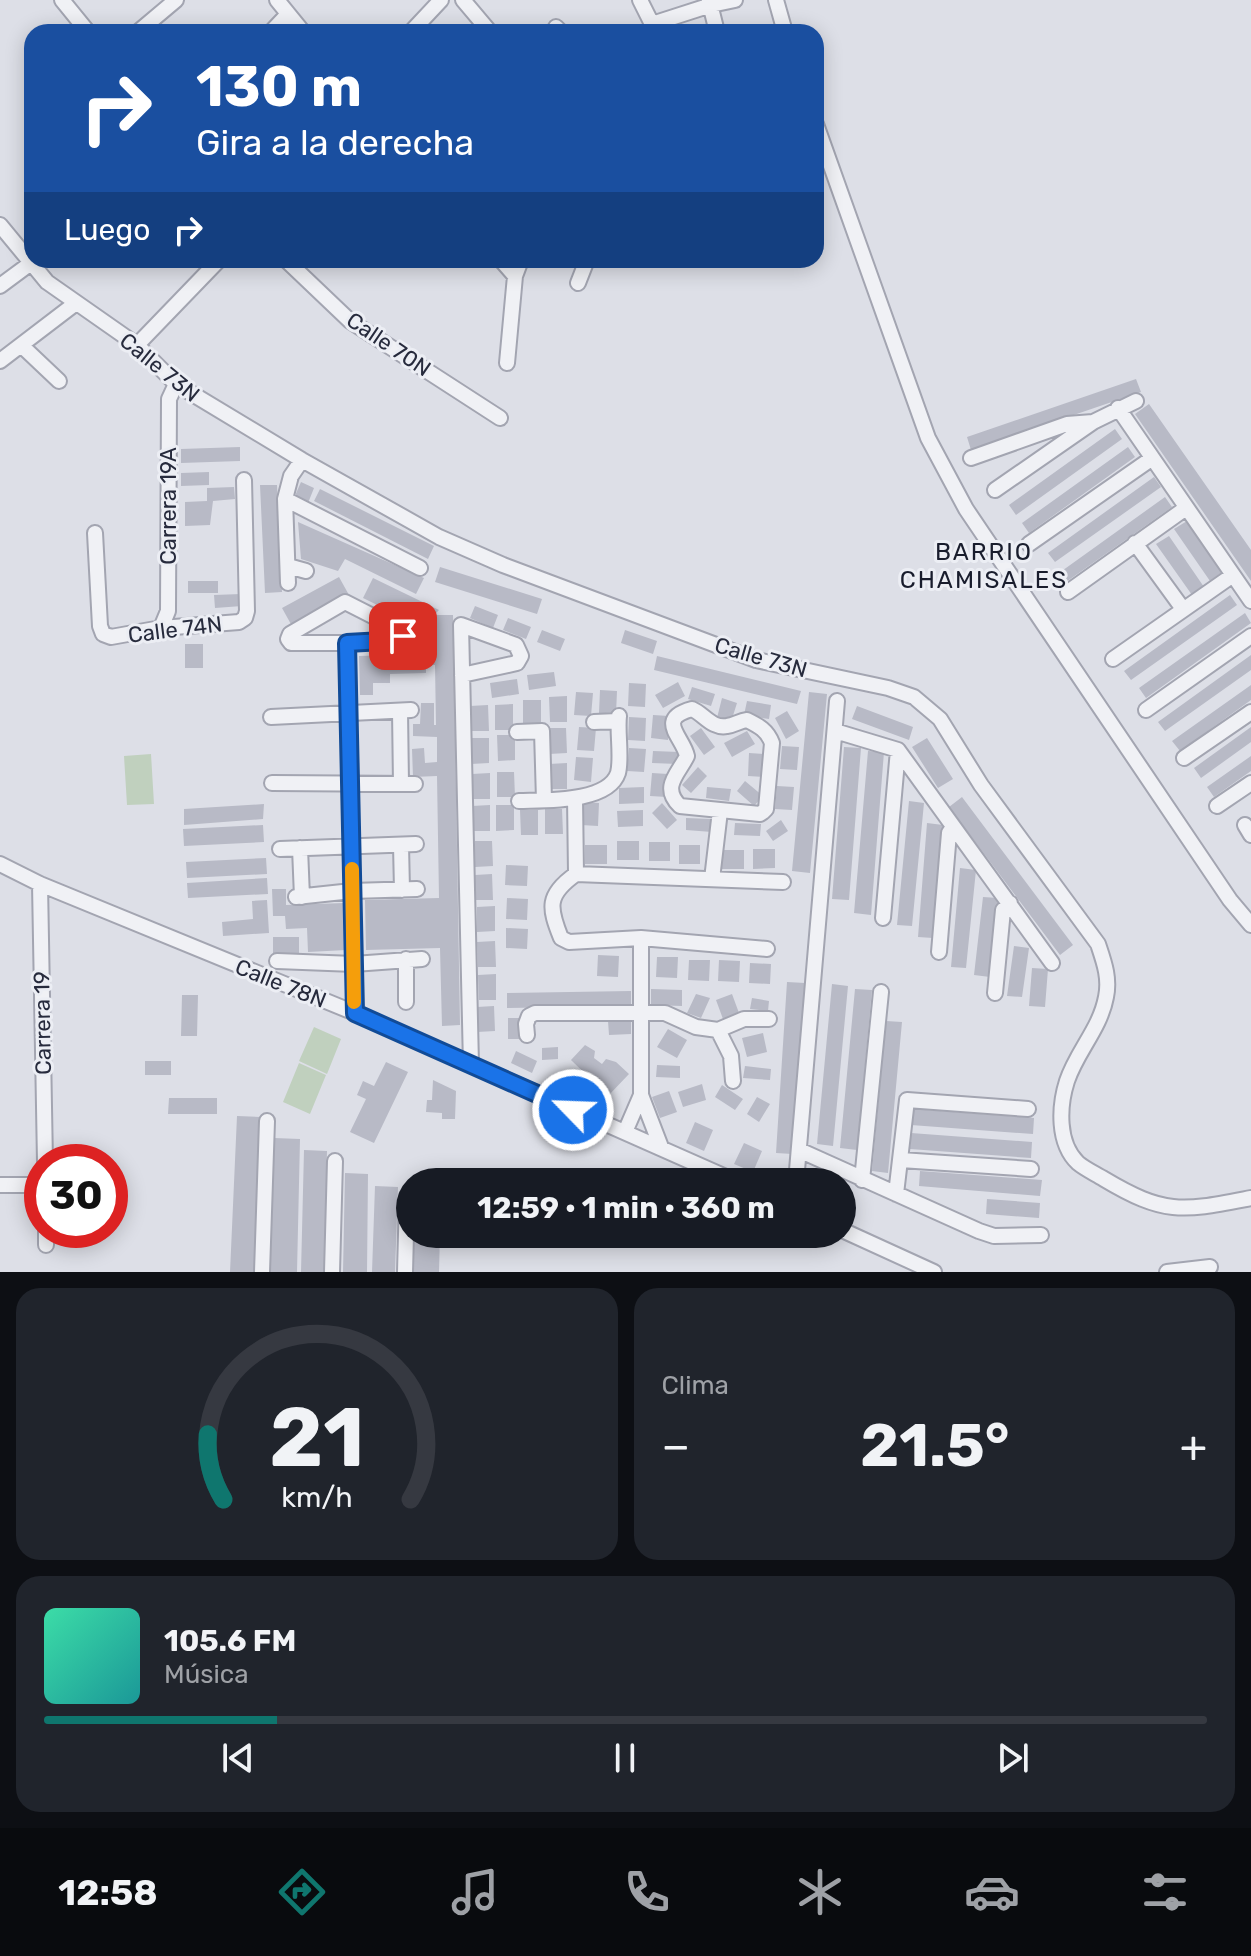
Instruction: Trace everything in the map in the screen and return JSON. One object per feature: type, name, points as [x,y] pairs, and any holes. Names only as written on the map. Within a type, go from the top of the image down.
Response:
[{"type":"street","points":[[62,0],[82,24]]},
{"type":"street","points":[[148,24],[176,0]]},
{"type":"street","points":[[277,0],[296,24]]},
{"type":"street","points":[[428,24],[441,0]]},
{"type":"street","points":[[463,0],[483,24]]},
{"type":"street","points":[[640,0],[649,24]]},
{"type":"street","points":[[662,24],[710,2],[735,0]]},
{"type":"street","points":[[776,0],[783,24]]},
{"type":"street","points":[[710,2],[715,24]]},
{"type":"street","points":[[279,24],[288,14]]},
{"type":"street","points":[[824,146],[928,438],[966,509],[1230,900],[1251,925]]},
{"type":"street","name":"Calle 73N","points":[[0,225],[24,254]]},
{"type":"street","points":[[0,286],[24,268]]},
{"type":"street","name":"Calle 73N","points":[[35,268],[47,282],[137,345],[176,384],[439,537],[503,565],[756,660],[888,688],[914,697],[940,719],[981,785],[1098,944],[1108,973],[1107,995],[1099,1022],[1067,1080],[1061,1112],[1064,1141],[1077,1162],[1134,1197],[1164,1207],[1192,1209],[1251,1198]]},
{"type":"street","points":[[137,345],[211,268]]},
{"type":"street","name":"Calle 70N","points":[[294,268],[350,321],[500,418]]},
{"type":"street","points":[[508,268],[515,276]]},
{"type":"street","points":[[507,363],[518,268]]},
{"type":"street","points":[[578,283],[584,268]]},
{"type":"street","points":[[0,361],[76,303]]},
{"type":"street","points":[[21,345],[59,381]]},
{"type":"street","name":"Carrera 19A","points":[[161,628],[168,611],[169,399],[176,384]]},
{"type":"street","points":[[995,490],[1093,422],[1136,401]]},
{"type":"street","points":[[1118,408],[1251,601]]},
{"type":"street","points":[[971,458],[1067,424],[1093,422]]},
{"type":"street","points":[[1029,544],[1151,459]]},
{"type":"street","points":[[288,583],[285,499],[291,476],[302,460]]},
{"type":"street","name":"Calle 74N","points":[[95,533],[103,634],[111,637],[161,628],[239,622],[245,618],[247,611],[244,480]]},
{"type":"street","points":[[285,499],[420,568]]},
{"type":"street","points":[[1068,592],[1186,508]]},
{"type":"street","points":[[1135,543],[1183,609]]},
{"type":"street","points":[[288,566],[306,571]]},
{"type":"street","points":[[1113,659],[1233,575]]},
{"type":"street","points":[[345,602],[402,631],[401,640],[347,643],[291,643],[288,639],[290,634],[345,602]]},
{"type":"street","points":[[462,675],[517,663],[521,656],[519,648],[461,625],[462,675],[471,1065]]},
{"type":"street","points":[[1146,710],[1251,636]]},
{"type":"street","points":[[347,643],[355,1013]]},
{"type":"street","points":[[797,1168],[837,701]]},
{"type":"street","points":[[692,709],[702,713],[712,725],[726,727],[747,720],[769,734],[772,743],[766,809],[760,814],[720,811],[680,806],[672,793],[673,775],[687,756],[673,727],[675,718],[681,712],[692,709]]},
{"type":"street","points":[[271,717],[406,710],[408,784],[272,783]]},
{"type":"street","points":[[1184,758],[1251,712]]},
{"type":"street","points":[[519,801],[575,798],[598,792],[609,785],[618,773],[618,719],[594,722]]},
{"type":"street","points":[[517,732],[542,731],[544,800]]},
{"type":"street","points":[[835,731],[898,750],[1052,963]]},
{"type":"street","points":[[883,918],[898,750]]},
{"type":"street","points":[[1217,806],[1251,783]]},
{"type":"street","points":[[575,798],[576,874]]},
{"type":"street","points":[[712,879],[720,811]]},
{"type":"street","points":[[939,952],[949,833],[953,827]]},
{"type":"street","points":[[280,849],[300,848],[351,846],[408,844],[409,889],[299,897],[300,848]]},
{"type":"street","name":"Calle 78N","points":[[0,864],[40,884],[355,1013],[707,1168]]},
{"type":"street","points":[[767,949],[641,938],[569,942],[561,938],[551,913],[551,904],[564,882],[576,874],[783,882]]},
{"type":"street","name":"Carrera 19","points":[[40,884],[45,1144]]},
{"type":"street","points":[[995,993],[1003,910],[1010,903]]},
{"type":"street","points":[[641,938],[641,1095],[661,1147]]},
{"type":"street","points":[[406,959],[406,1002]]},
{"type":"street","points":[[277,961],[354,964],[422,959]]},
{"type":"street","points":[[862,1180],[881,992]]},
{"type":"street","points":[[527,1035],[526,1024],[529,1016],[535,1013],[665,1013],[696,1027],[718,1030],[744,1019],[769,1019]]},
{"type":"street","points":[[718,1030],[731,1056],[733,1081]]},
{"type":"street","points":[[625,1132],[641,1095]]},
{"type":"street","points":[[896,1194],[907,1100],[1028,1109]]},
{"type":"street","points":[[262,1272],[267,1121]]},
{"type":"street","points":[[799,1150],[994,1236],[1041,1235]]},
{"type":"street","points":[[901,1160],[1031,1169]]},
{"type":"street","points":[[332,1272],[335,1161]]},
{"type":"street","points":[[0,1185],[24,1185]]},
{"type":"street","points":[[856,1236],[934,1272]]},
{"type":"street","points":[[405,1272],[406,1248]]},
{"type":"street","points":[[1167,1272],[1210,1267]]},
{"type":"green space","points":[[151,754],[154,804],[127,805],[124,756]]},
{"type":"green space","points":[[314,1027],[341,1039],[327,1074],[299,1061]]},
{"type":"green space","points":[[299,1063],[326,1075],[310,1114],[283,1102]]},
{"type":"building","points":[[1136,379],[1141,392],[971,450],[967,437]]},
{"type":"building","points":[[1149,404],[1251,550],[1251,581],[1135,414]]},
{"type":"building","points":[[1115,429],[1122,439],[1016,515],[1009,505]]},
{"type":"building","points":[[240,447],[240,461],[181,463],[181,449]]},
{"type":"building","points":[[1128,447],[1135,457],[1029,533],[1022,523]]},
{"type":"building","points":[[209,472],[209,485],[181,486],[181,473]]},
{"type":"building","points":[[1154,477],[1161,487],[1055,562],[1048,553]]},
{"type":"building","points":[[301,482],[314,488],[308,503],[294,498]]},
{"type":"building","points":[[260,485],[277,485],[282,592],[265,593]]},
{"type":"building","points":[[234,487],[235,499],[213,501],[210,525],[185,526],[185,502],[207,501],[207,488]]},
{"type":"building","points":[[320,489],[434,546],[428,559],[314,501]]},
{"type":"building","points":[[1165,497],[1172,507],[1066,582],[1059,573]]},
{"type":"building","points":[[1187,521],[1222,572],[1210,581],[1174,529]]},
{"type":"building","points":[[298,522],[424,578],[416,594],[345,559],[338,571],[301,559]]},
{"type":"building","points":[[1169,536],[1204,587],[1192,595],[1156,544]]},
{"type":"building","points":[[440,567],[542,599],[537,614],[435,582]]},
{"type":"building","points":[[339,577],[349,595],[292,626],[282,608]]},
{"type":"building","points":[[373,578],[439,610],[428,630],[363,598]]},
{"type":"building","points":[[188,581],[218,581],[218,593],[188,593]]},
{"type":"building","points":[[241,594],[242,606],[215,608],[214,595]]},
{"type":"building","points":[[1230,595],[1237,605],[1131,680],[1124,671]]},
{"type":"building","points":[[475,606],[498,615],[493,628],[470,618]]},
{"type":"building","points":[[1245,613],[1251,623],[1146,698],[1139,688]]},
{"type":"building","points":[[434,615],[453,615],[460,1025],[442,1026],[440,948],[366,950],[365,900],[439,898],[437,776],[413,777],[412,749],[424,748],[425,763],[437,762],[437,737],[413,736],[413,724],[420,724],[421,703],[434,703],[436,725],[435,665],[426,665],[426,673],[390,674],[390,683],[373,683],[373,695],[360,695],[359,656],[422,654],[422,637],[435,637]]},
{"type":"building","points":[[508,618],[531,627],[526,639],[503,630]]},
{"type":"building","points":[[542,630],[565,639],[560,651],[537,642]]},
{"type":"building","points":[[625,630],[657,641],[653,654],[621,643]]},
{"type":"building","points":[[185,644],[203,644],[203,668],[185,668]]},
{"type":"building","points":[[1251,655],[1251,670],[1165,731],[1158,722]]},
{"type":"building","points":[[657,656],[801,691],[797,704],[654,670]]},
{"type":"building","points":[[554,672],[556,686],[529,690],[527,675]]},
{"type":"building","points":[[517,679],[519,694],[492,698],[490,683]]},
{"type":"building","points":[[678,682],[685,696],[663,708],[655,695]]},
{"type":"building","points":[[629,683],[646,684],[645,707],[628,706]]},
{"type":"building","points":[[1251,685],[1251,700],[1180,751],[1172,741]]},
{"type":"building","points":[[692,687],[715,694],[711,706],[688,699]]},
{"type":"building","points":[[600,690],[617,691],[616,714],[599,713]]},
{"type":"building","points":[[576,692],[593,693],[591,716],[574,715]]},
{"type":"building","points":[[809,692],[827,694],[810,873],[792,871]]},
{"type":"building","points":[[567,696],[567,722],[550,722],[549,697]]},
{"type":"building","points":[[722,698],[737,703],[731,722],[717,718]]},
{"type":"building","points":[[523,700],[541,700],[541,725],[523,725]]},
{"type":"building","points":[[747,701],[771,705],[769,719],[744,715]]},
{"type":"building","points":[[513,704],[513,730],[495,730],[495,705]]},
{"type":"building","points":[[488,705],[489,731],[471,731],[470,706]]},
{"type":"building","points":[[857,706],[913,727],[909,740],[852,719]]},
{"type":"building","points":[[787,711],[799,731],[786,739],[775,718]]},
{"type":"building","points":[[653,715],[669,716],[668,740],[651,738]]},
{"type":"building","points":[[629,717],[646,718],[645,741],[628,740]]},
{"type":"building","points":[[579,727],[596,728],[594,751],[577,750]]},
{"type":"building","points":[[1251,727],[1251,742],[1201,778],[1194,768]]},
{"type":"building","points":[[548,728],[566,728],[567,753],[549,754]]},
{"type":"building","points":[[701,728],[715,747],[704,755],[690,736]]},
{"type":"building","points":[[747,731],[755,744],[732,757],[724,743]]},
{"type":"building","points":[[497,735],[515,735],[515,760],[498,761]]},
{"type":"building","points":[[471,738],[489,738],[489,763],[471,764]]},
{"type":"building","points":[[927,738],[953,779],[938,788],[912,747]]},
{"type":"building","points":[[782,746],[799,747],[797,770],[780,769]]},
{"type":"building","points":[[844,747],[861,748],[849,900],[832,899]]},
{"type":"building","points":[[629,748],[646,749],[644,772],[627,771]]},
{"type":"building","points":[[653,751],[679,752],[678,764],[652,763]]},
{"type":"building","points":[[868,751],[884,752],[871,915],[854,913]]},
{"type":"building","points":[[749,753],[766,754],[764,777],[748,776]]},
{"type":"building","points":[[1251,756],[1251,771],[1214,797],[1207,787]]},
{"type":"building","points":[[576,757],[593,758],[591,782],[574,780]]},
{"type":"building","points":[[567,763],[567,789],[549,789],[549,764]]},
{"type":"building","points":[[698,767],[707,776],[691,793],[682,785]]},
{"type":"building","points":[[497,772],[514,772],[515,797],[497,797]]},
{"type":"building","points":[[490,773],[490,799],[472,799],[472,774]]},
{"type":"building","points":[[652,773],[668,774],[667,797],[650,796]]},
{"type":"building","points":[[745,781],[763,796],[754,806],[737,791]]},
{"type":"building","points":[[777,786],[794,787],[792,810],[775,809]]},
{"type":"building","points":[[644,787],[644,803],[619,804],[619,788]]},
{"type":"building","points":[[707,787],[731,789],[729,801],[706,798]]},
{"type":"building","points":[[962,797],[1073,945],[1060,955],[949,807]]},
{"type":"building","points":[[909,801],[924,803],[912,926],[897,925]]},
{"type":"building","points":[[582,802],[599,803],[598,826],[581,825]]},
{"type":"building","points":[[662,803],[677,820],[667,829],[652,813]]},
{"type":"building","points":[[264,804],[263,819],[184,825],[184,809]]},
{"type":"building","points":[[490,805],[490,831],[472,831],[472,806]]},
{"type":"building","points":[[496,805],[514,805],[514,830],[496,831]]},
{"type":"building","points":[[545,809],[562,809],[563,834],[545,834]]},
{"type":"building","points":[[520,810],[538,810],[538,835],[521,835]]},
{"type":"building","points":[[643,810],[643,826],[618,827],[617,811]]},
{"type":"building","points":[[686,818],[712,819],[712,832],[686,830]]},
{"type":"building","points":[[781,820],[788,831],[773,841],[766,831]]},
{"type":"building","points":[[735,823],[761,824],[760,836],[734,835]]},
{"type":"building","points":[[927,823],[943,825],[933,938],[918,937]]},
{"type":"building","points":[[263,825],[264,842],[184,846],[183,829]]},
{"type":"building","points":[[475,841],[492,841],[493,866],[475,867]]},
{"type":"building","points":[[617,841],[639,841],[639,860],[617,860]]},
{"type":"building","points":[[649,842],[670,842],[670,861],[649,861]]},
{"type":"building","points":[[585,845],[607,845],[607,864],[585,864]]},
{"type":"building","points":[[679,845],[700,845],[700,864],[679,864]]},
{"type":"building","points":[[753,849],[775,849],[775,868],[753,869]]},
{"type":"building","points":[[722,850],[744,850],[744,869],[722,869]]},
{"type":"building","points":[[266,858],[267,874],[187,878],[186,862]]},
{"type":"building","points":[[506,865],[528,866],[527,886],[505,885]]},
{"type":"building","points":[[960,868],[976,870],[966,968],[951,967]]},
{"type":"building","points":[[492,874],[493,900],[475,900],[475,875]]},
{"type":"building","points":[[267,878],[268,894],[188,898],[187,883]]},
{"type":"building","points":[[272,889],[286,889],[286,905],[344,903],[346,950],[308,952],[307,928],[286,929],[285,916],[273,916]]},
{"type":"building","points":[[983,897],[998,898],[990,977],[974,975]]},
{"type":"building","points":[[507,898],[528,899],[527,920],[506,919]]},
{"type":"building","points":[[267,900],[269,933],[223,936],[222,922],[253,919],[252,901]]},
{"type":"building","points":[[495,906],[495,931],[477,932],[477,907]]},
{"type":"building","points":[[506,928],[528,929],[527,949],[506,948]]},
{"type":"building","points":[[273,937],[299,937],[299,955],[273,954]]},
{"type":"building","points":[[495,941],[496,967],[478,967],[477,942]]},
{"type":"building","points":[[1014,946],[1029,948],[1022,997],[1007,996]]},
{"type":"building","points":[[598,955],[619,956],[618,977],[597,976]]},
{"type":"building","points":[[657,957],[678,957],[677,978],[656,977]]},
{"type":"building","points":[[689,960],[710,960],[709,981],[688,980]]},
{"type":"building","points":[[719,960],[740,961],[739,982],[718,981]]},
{"type":"building","points":[[750,963],[771,964],[770,984],[749,983]]},
{"type":"building","points":[[1032,968],[1048,969],[1045,1007],[1029,1006]]},
{"type":"building","points":[[496,974],[496,1000],[479,1000],[478,975]]},
{"type":"building","points":[[787,982],[805,983],[793,1154],[776,1153]]},
{"type":"building","points":[[832,984],[848,986],[833,1146],[817,1144]]},
{"type":"building","points":[[651,989],[682,990],[682,1006],[651,1005]]},
{"type":"building","points":[[855,989],[872,990],[857,1150],[840,1148]]},
{"type":"building","points":[[631,991],[631,1006],[507,1008],[507,993]]},
{"type":"building","points":[[696,994],[710,998],[701,1018],[687,1013]]},
{"type":"building","points":[[732,994],[739,1013],[723,1019],[716,1000]]},
{"type":"building","points":[[182,995],[198,995],[197,1036],[181,1036]]},
{"type":"building","points":[[752,998],[769,1001],[768,1011],[750,1009]]},
{"type":"building","points":[[494,1006],[495,1031],[477,1032],[477,1007]]},
{"type":"building","points":[[508,1018],[521,1018],[522,1039],[508,1039]]},
{"type":"building","points":[[631,1020],[631,1034],[609,1035],[608,1021]]},
{"type":"building","points":[[886,1021],[902,1022],[888,1173],[872,1171]]},
{"type":"building","points":[[668,1029],[687,1040],[677,1058],[657,1047]]},
{"type":"building","points":[[763,1033],[767,1052],[747,1057],[742,1038]]},
{"type":"building","points":[[585,1045],[595,1051],[594,1058],[602,1064],[606,1059],[616,1062],[629,1074],[608,1096],[571,1060]]},
{"type":"building","points":[[558,1047],[558,1059],[542,1060],[542,1048]]},
{"type":"building","points":[[516,1051],[537,1061],[532,1073],[511,1063]]},
{"type":"building","points":[[145,1061],[171,1061],[171,1075],[145,1075]]},
{"type":"building","points":[[386,1062],[408,1072],[374,1143],[350,1132],[366,1099],[357,1095],[363,1081],[374,1086]]},
{"type":"building","points":[[657,1065],[680,1066],[680,1078],[656,1077]]},
{"type":"building","points":[[745,1066],[771,1069],[770,1080],[743,1078]]},
{"type":"building","points":[[433,1080],[456,1091],[455,1119],[442,1119],[442,1113],[426,1112],[427,1100],[432,1100]]},
{"type":"building","points":[[702,1084],[706,1100],[683,1107],[678,1092]]},
{"type":"building","points":[[722,1085],[743,1099],[735,1110],[715,1097]]},
{"type":"building","points":[[669,1091],[677,1112],[660,1118],[652,1097]]},
{"type":"building","points":[[757,1097],[770,1104],[759,1122],[747,1114]]},
{"type":"building","points":[[169,1098],[217,1098],[217,1114],[168,1114]]},
{"type":"building","points":[[913,1109],[1034,1118],[1033,1134],[911,1125]]},
{"type":"building","points":[[237,1116],[261,1117],[254,1272],[230,1272]]},
{"type":"building","points":[[695,1122],[713,1130],[704,1151],[686,1143]]},
{"type":"building","points":[[911,1133],[1032,1142],[1031,1158],[910,1149]]},
{"type":"building","points":[[274,1138],[300,1139],[297,1272],[270,1272]]},
{"type":"building","points":[[744,1143],[762,1151],[755,1168],[734,1164]]},
{"type":"building","points":[[304,1150],[327,1151],[324,1272],[301,1272]]},
{"type":"building","points":[[920,1171],[1042,1180],[1040,1196],[919,1186]]},
{"type":"building","points":[[345,1173],[368,1174],[367,1272],[343,1272]]},
{"type":"building","points":[[375,1186],[396,1187],[395,1272],[372,1272]]},
{"type":"building","points":[[987,1199],[1040,1203],[1039,1218],[986,1214]]},
{"type":"building","points":[[413,1248],[440,1248],[439,1272],[412,1272]]},
{"type":"slow traffic","points":[[352,869],[354,1002]]},
{"type":"district","name":"BARRIO CHAMISALES","points":[[984,566]]},
{"type":"route","points":[[403,636],[401,640],[347,643],[355,1013],[573,1110]]}]
